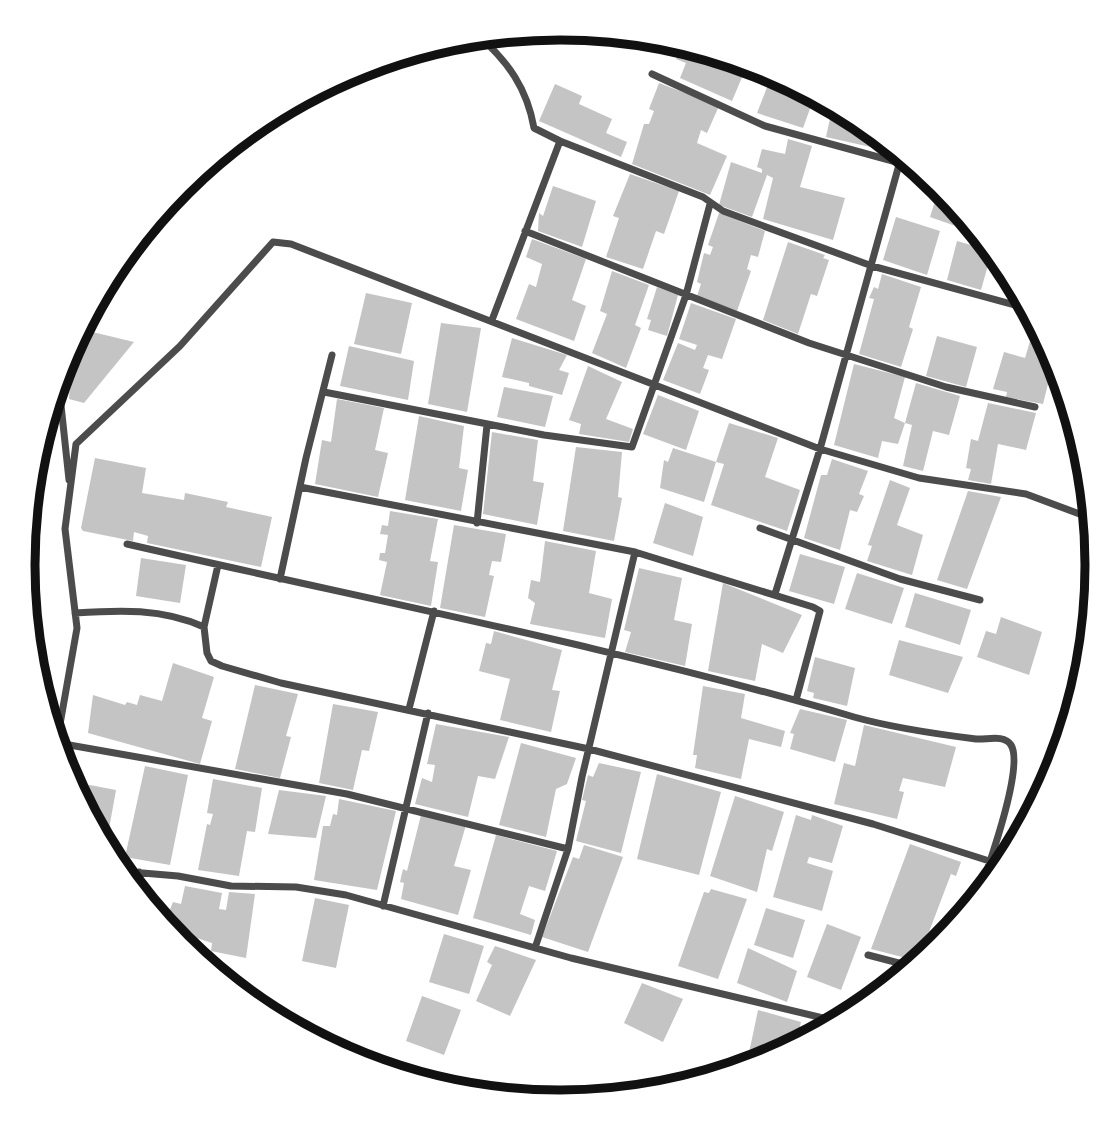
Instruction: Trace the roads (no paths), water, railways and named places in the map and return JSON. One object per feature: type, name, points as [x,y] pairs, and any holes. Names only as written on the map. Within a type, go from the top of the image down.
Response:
[{"type":"street","points":[[488,45],[504,59],[521,83],[534,128],[560,141],[691,192],[723,212],[872,265],[1017,306]]},
{"type":"street","points":[[652,74],[765,126],[888,155]]},
{"type":"street","points":[[492,320],[560,141]]},
{"type":"street","points":[[775,594],[794,541],[899,164]]},
{"type":"street","points":[[324,391],[487,425],[632,447],[686,295],[710,204]]},
{"type":"street","points":[[526,231],[847,355],[946,387],[1035,407]]},
{"type":"street","points":[[60,725],[77,628],[65,529],[76,444],[180,346],[273,242],[291,244],[492,320],[653,386],[820,449],[919,478],[1026,494],[1083,515]]},
{"type":"street","points":[[280,579],[332,355]]},
{"type":"street","points":[[61,403],[70,493]]},
{"type":"street","points":[[477,523],[487,425]]},
{"type":"street","points":[[300,487],[635,552],[775,594],[820,611],[796,700]]},
{"type":"street","points":[[761,528],[900,579],[980,600]]},
{"type":"street","points":[[127,544],[434,611],[796,700],[873,723],[979,739],[1003,738],[1010,742],[1015,755],[1012,781],[987,871]]},
{"type":"street","points":[[535,948],[568,849],[609,655],[635,552]]},
{"type":"street","points":[[218,565],[204,627],[207,653],[211,660],[222,666],[281,683],[589,749],[873,824],[990,862]]},
{"type":"street","points":[[75,613],[131,609],[183,617],[204,627]]},
{"type":"street","points":[[409,709],[434,611]]},
{"type":"street","points":[[383,906],[428,713]]},
{"type":"street","points":[[68,747],[407,807],[568,849]]},
{"type":"street","points":[[134,872],[231,886],[296,887],[383,906],[535,948],[824,1019]]},
{"type":"street","points":[[138,878],[139,872]]},
{"type":"street","points":[[868,955],[902,964]]}]
